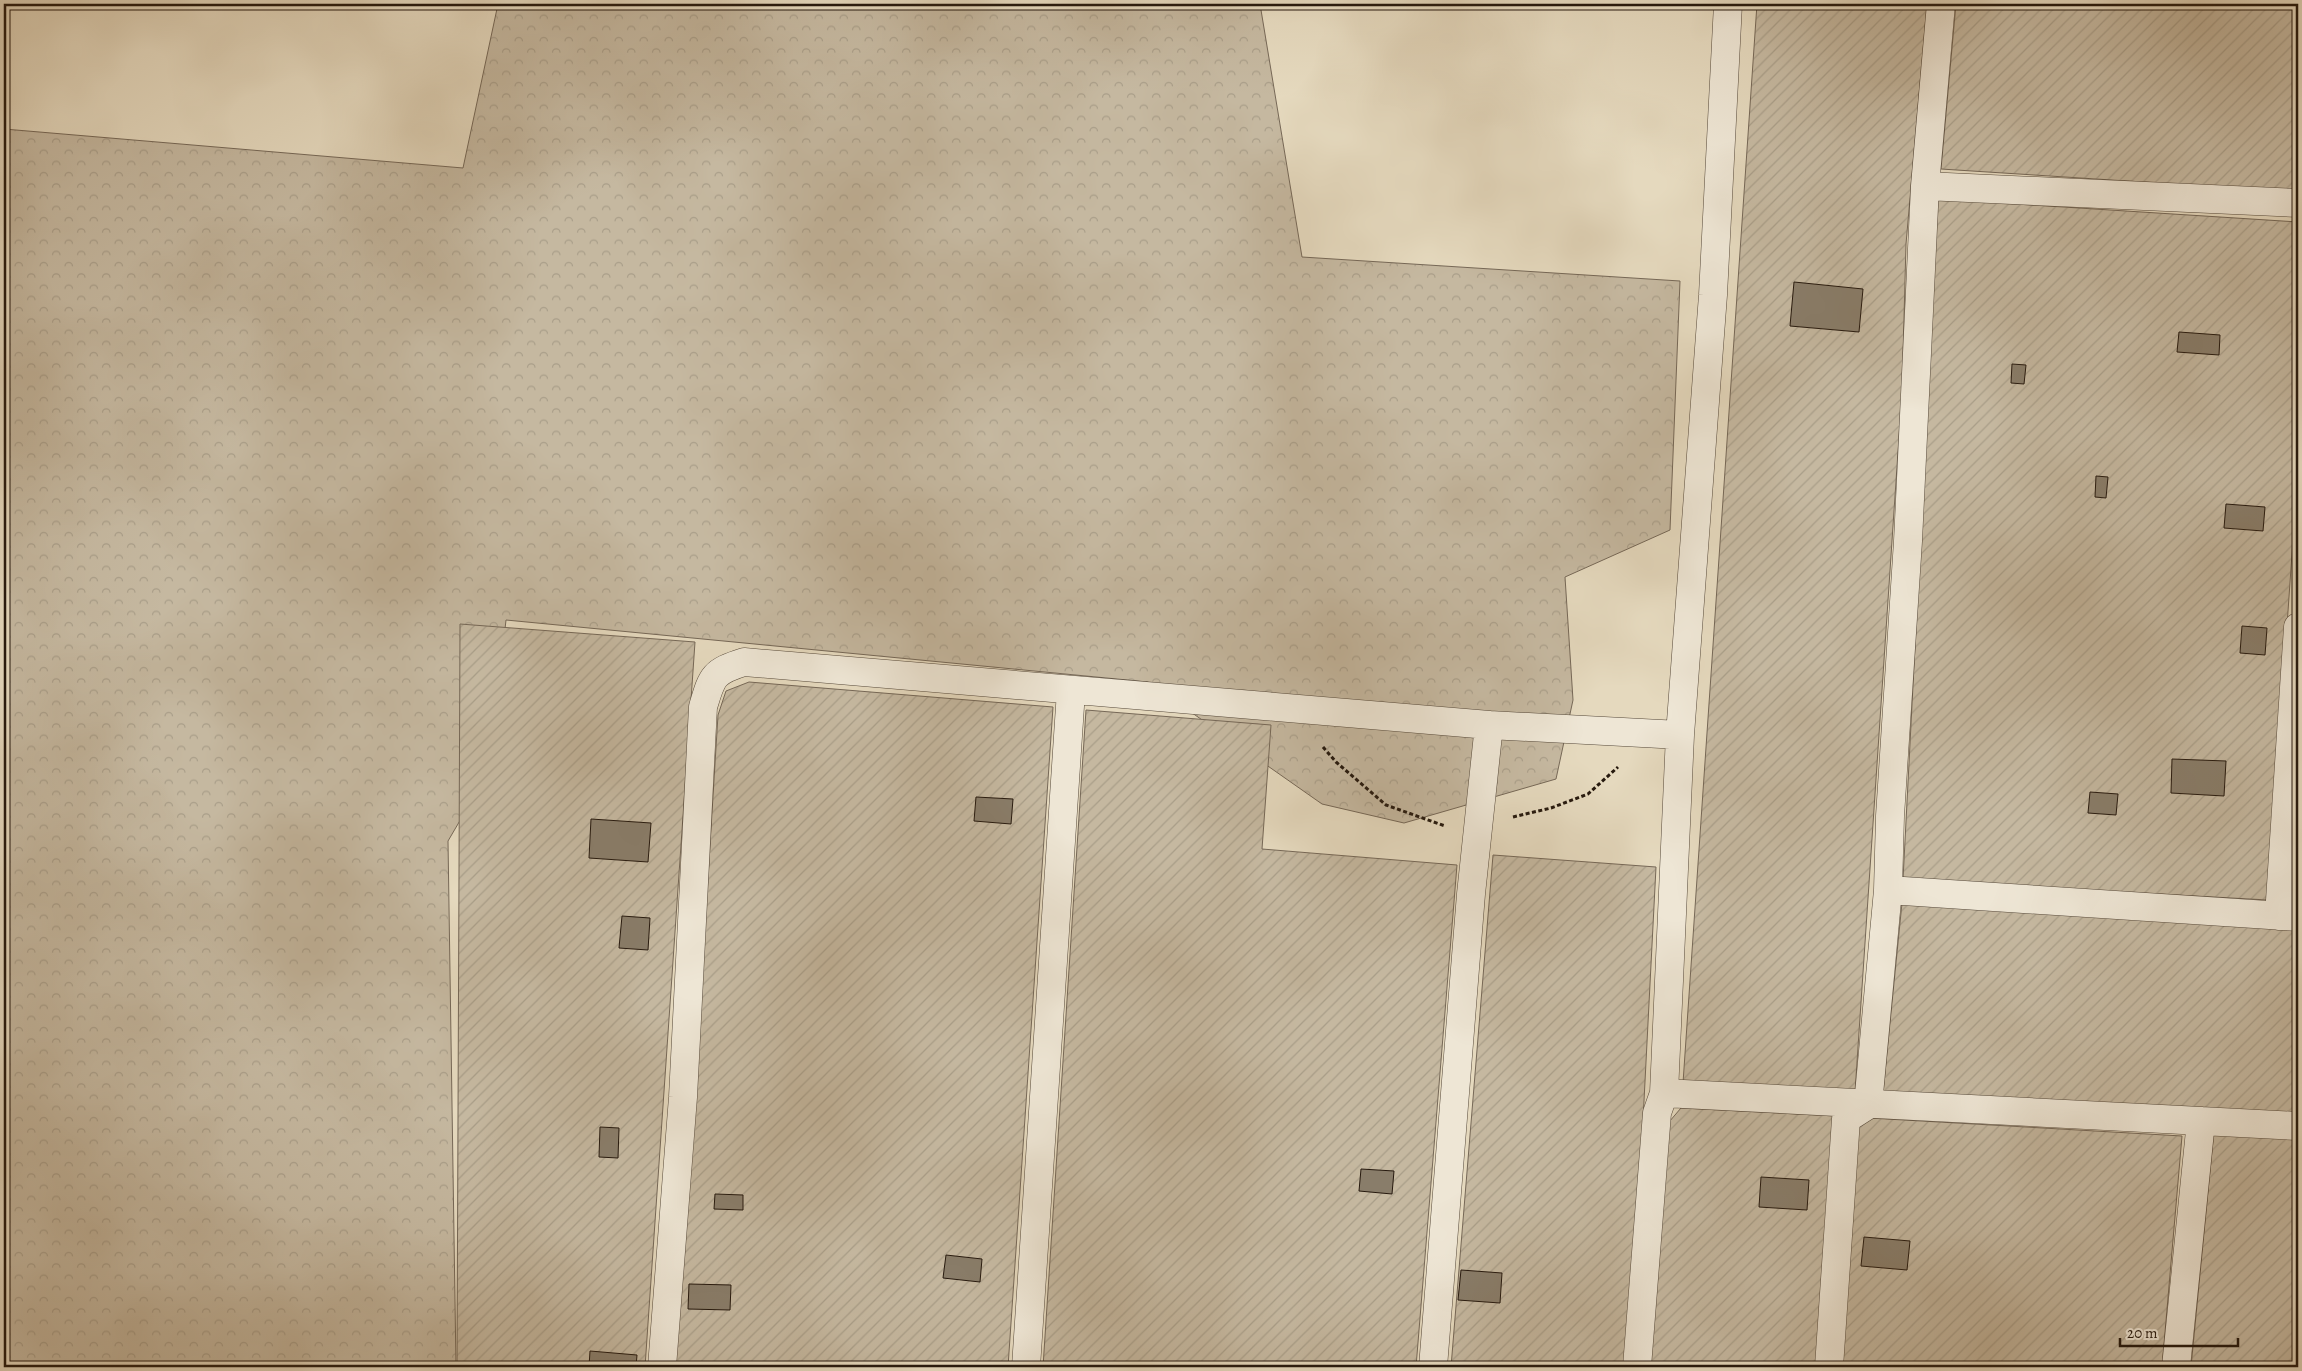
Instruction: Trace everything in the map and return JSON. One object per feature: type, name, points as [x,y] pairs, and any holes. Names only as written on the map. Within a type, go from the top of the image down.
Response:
[{"type":"lane","points":[[1637,1367],[1657,1113],[1664,1093],[1680,735],[1713,295],[1728,4]]},
{"type":"lane","points":[[1868,1105],[1888,890],[1890,816],[1908,540],[1925,186],[1941,4]]},
{"type":"lane","points":[[1925,186],[2298,203]]},
{"type":"lane","points":[[1888,890],[2288,917],[2298,627]]},
{"type":"lane","points":[[662,1367],[682,1097],[703,707],[710,685],[722,669],[744,662],[1489,725],[1680,735]]},
{"type":"lane","points":[[1026,1367],[1071,691]]},
{"type":"lane","points":[[1432,1367],[1471,894],[1489,725]]},
{"type":"lane","points":[[1664,1093],[2298,1126]]},
{"type":"lane","points":[[1829,1367],[1846,1119],[1868,1105]]},
{"type":"lane","points":[[2176,1367],[2201,1121]]},
{"type":"green space","points":[[498,4],[1260,4],[1302,257],[1680,281],[1670,530],[1565,577],[1573,700],[1556,779],[1404,823],[1322,804],[1148,682],[506,620],[489,771],[448,841],[456,1367],[4,1367],[4,129],[463,168]]},
{"type":"green space","points":[[1757,4],[1927,4],[1906,244],[1902,392],[1855,1092],[1683,1083]]},
{"type":"green space","points":[[1956,4],[2298,4],[2298,192],[1941,169]]},
{"type":"green space","points":[[1938,199],[2298,222],[2298,467],[2268,900],[1903,880]]},
{"type":"green space","points":[[460,624],[695,642],[645,1367],[457,1367]]},
{"type":"green space","points":[[749,682],[1053,707],[1008,1367],[674,1367],[700,1008],[718,715],[726,691]]},
{"type":"green space","points":[[1086,710],[1271,725],[1262,849],[1457,865],[1416,1367],[1043,1367]]},
{"type":"green space","points":[[1493,855],[1656,867],[1638,1218],[1625,1367],[1451,1367]]},
{"type":"green space","points":[[1902,903],[2298,929],[2298,1114],[1883,1093]]},
{"type":"green space","points":[[1681,1108],[1836,1116],[1819,1367],[1648,1367],[1669,1122]]},
{"type":"green space","points":[[1869,1118],[2182,1136],[2162,1367],[1841,1367],[1854,1132]]},
{"type":"green space","points":[[2214,1130],[2298,1135],[2298,1367],[2191,1367]]},
{"type":"building","points":[[1794,282],[1863,289],[1859,332],[1790,326]]},
{"type":"building","points":[[2179,332],[2220,335],[2219,355],[2177,352]]},
{"type":"building","points":[[2012,364],[2026,365],[2024,384],[2011,383]]},
{"type":"building","points":[[2096,476],[2108,477],[2106,498],[2095,497]]},
{"type":"building","points":[[2226,504],[2265,507],[2263,531],[2224,528]]},
{"type":"building","points":[[2242,626],[2267,628],[2265,655],[2240,653]]},
{"type":"building","points":[[2172,759],[2226,761],[2224,796],[2171,793]]},
{"type":"building","points":[[2090,792],[2118,794],[2116,815],[2088,813]]},
{"type":"building","points":[[976,797],[1013,799],[1011,824],[974,821]]},
{"type":"building","points":[[591,819],[651,823],[648,862],[589,858]]},
{"type":"building","points":[[622,916],[650,918],[648,950],[619,948]]},
{"type":"building","points":[[600,1127],[619,1128],[618,1158],[599,1157]]},
{"type":"building","points":[[1361,1169],[1394,1171],[1392,1194],[1359,1191]]},
{"type":"building","points":[[1761,1177],[1809,1180],[1807,1210],[1759,1207]]},
{"type":"building","points":[[715,1194],[743,1195],[743,1210],[714,1209]]},
{"type":"building","points":[[1864,1237],[1910,1241],[1907,1270],[1861,1266]]},
{"type":"building","points":[[946,1255],[982,1259],[980,1282],[943,1278]]},
{"type":"building","points":[[1461,1270],[1502,1273],[1500,1303],[1458,1300]]},
{"type":"building","points":[[689,1284],[731,1285],[730,1310],[688,1309]]},
{"type":"building","points":[[590,1351],[637,1355],[636,1367],[589,1367]]}]
